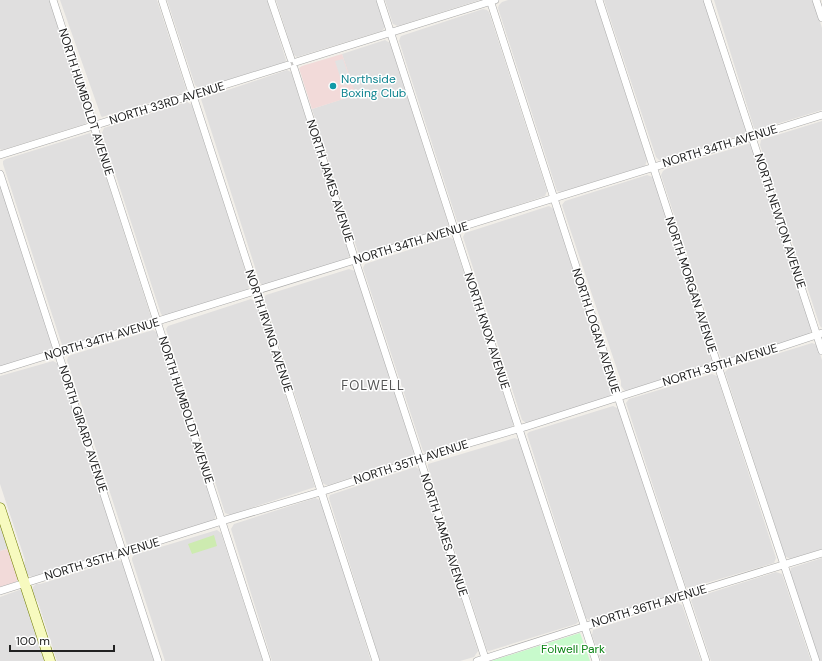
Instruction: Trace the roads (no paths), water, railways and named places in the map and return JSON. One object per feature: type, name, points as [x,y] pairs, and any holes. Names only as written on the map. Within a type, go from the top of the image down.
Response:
[{"type":"street","name":"NORTH HUMBOLDT AVENUE","points":[[53,0],[267,661]]},
{"type":"street","name":"NORTH IRVING AVENUE","points":[[162,0],[376,661]]},
{"type":"street","name":"NORTH JAMES AVENUE","points":[[271,0],[419,459],[485,658]]},
{"type":"street","name":"NORTH KNOX AVENUE","points":[[380,0],[518,428],[596,661]]},
{"type":"street","name":"NORTH 33RD AVENUE","points":[[0,155],[491,0]]},
{"type":"street","name":"NORTH LOGAN AVENUE","points":[[491,0],[553,198],[706,661]]},
{"type":"street","name":"NORTH MORGAN AVENUE","points":[[599,0],[816,661]]},
{"type":"street","name":"NORTH NEWTON AVENUE","points":[[707,0],[819,334],[822,351]]},
{"type":"street","points":[[816,0],[822,18]]},
{"type":"street","name":"NORTH 34TH AVENUE","points":[[0,370],[822,115]]},
{"type":"street","name":"NORTH GIRARD AVENUE","points":[[0,174],[158,661]]},
{"type":"street","name":"NORTH 35TH AVENUE","points":[[0,590],[321,491],[819,334]]},
{"type":"street","points":[[0,508],[50,661]]},
{"type":"street","name":"NORTH 36TH AVENUE","points":[[477,661],[584,626],[822,553]]},
{"type":"place","name":"Northside Boxing Club","points":[[333,86]]},
{"type":"district","name":"FOLWELL","points":[[373,385]]},
{"type":"park label","name":"Folwell Park","points":[[573,649]]}]
